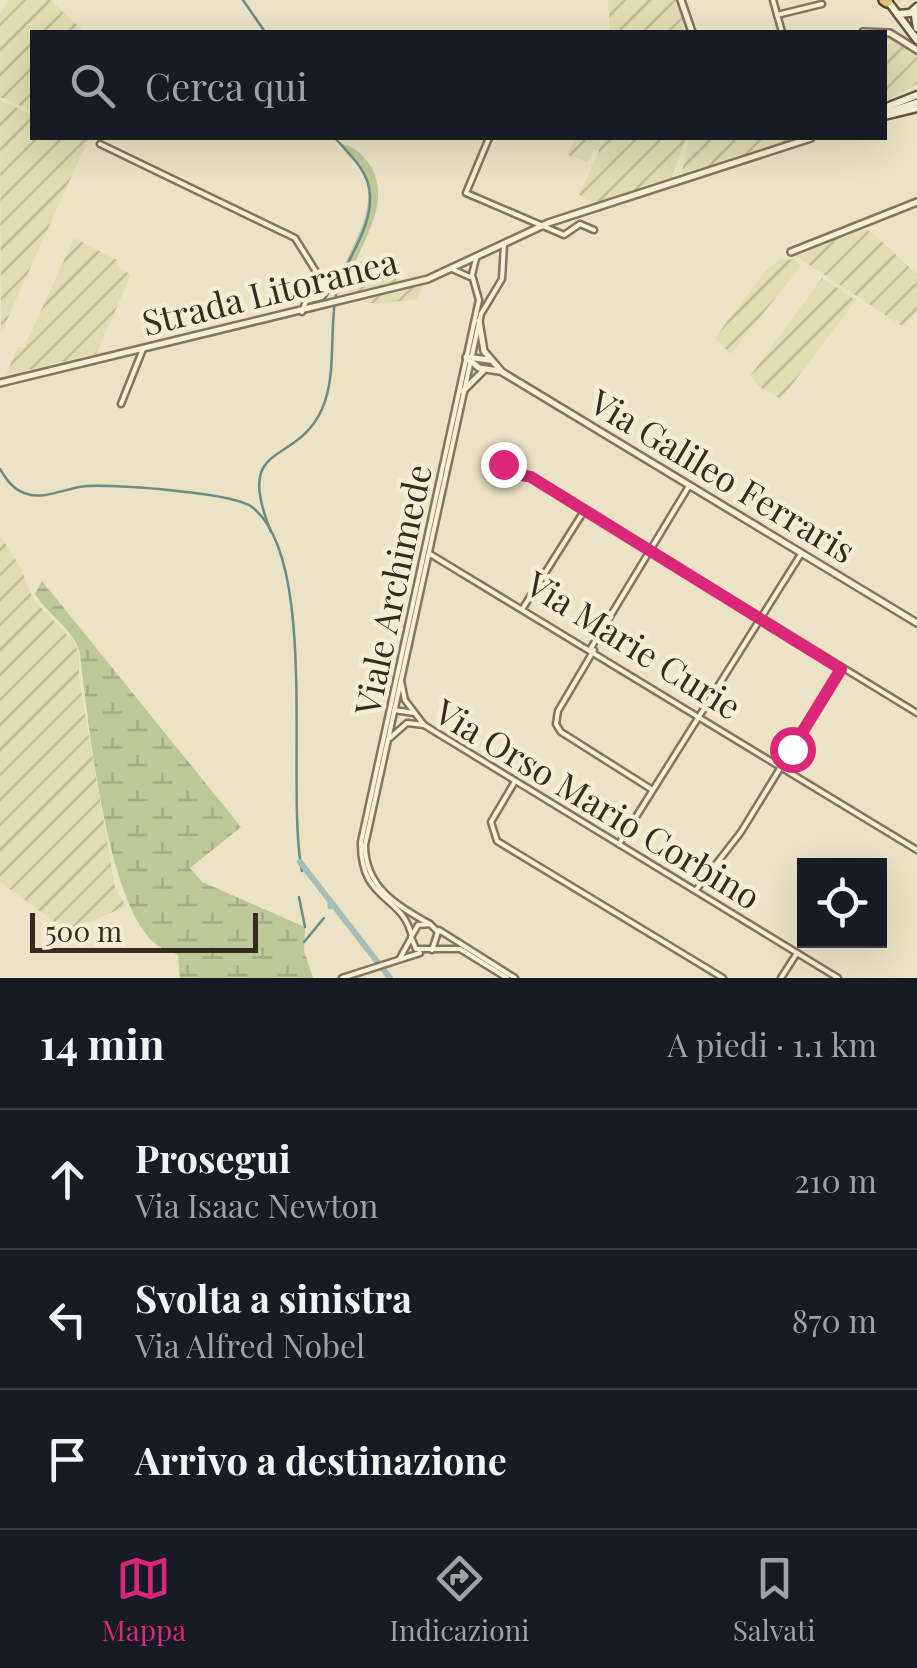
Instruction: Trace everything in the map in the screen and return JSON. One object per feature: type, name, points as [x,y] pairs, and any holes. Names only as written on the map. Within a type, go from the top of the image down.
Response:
[{"type":"main road","points":[[886,1],[917,40]]},
{"type":"main road","points":[[896,14],[916,8],[917,28]]},
{"type":"main road","points":[[887,111],[917,102]]},
{"type":"main road","points":[[887,111],[917,102]]},
{"type":"street","points":[[681,0],[691,30]]},
{"type":"street","points":[[773,0],[781,30]]},
{"type":"street","points":[[777,15],[822,4]]},
{"type":"street","points":[[887,33],[917,50]]},
{"type":"street","points":[[488,140],[466,192],[564,235],[580,224],[594,230]]},
{"type":"street","name":"Strada Litoranea","points":[[0,382],[302,312],[452,269],[542,225],[806,140]]},
{"type":"street","points":[[100,144],[295,238],[327,289],[322,297],[306,301],[302,312]]},
{"type":"street","points":[[791,252],[917,202]]},
{"type":"street","name":"Viale Archimede","points":[[411,935],[404,916],[370,884],[361,855],[469,358],[479,321],[502,279],[504,244]]},
{"type":"street","points":[[487,252],[501,260]]},
{"type":"street","name":"Viale Archimede","points":[[476,258],[472,278],[479,300],[464,391],[391,713],[366,858],[384,894],[515,978]]},
{"type":"street","points":[[452,269],[472,278]]},
{"type":"street","points":[[469,358],[488,360],[479,338],[479,321]]},
{"type":"street","points":[[122,404],[143,349]]},
{"type":"street","name":"Via Galileo Ferraris","points":[[469,358],[486,370],[502,372]]},
{"type":"street","name":"Via Galileo Ferraris","points":[[488,360],[917,623]]},
{"type":"street","points":[[464,391],[486,370]]},
{"type":"street","points":[[524,474],[517,457],[505,460],[508,472],[524,474],[917,713]]},
{"type":"street","points":[[652,790],[562,732],[556,724],[558,711],[592,649],[689,486]]},
{"type":"street","points":[[524,608],[584,511]]},
{"type":"street","name":"Via Marie Curie","points":[[426,553],[592,649],[917,850]]},
{"type":"street","points":[[619,844],[800,554]]},
{"type":"street","points":[[695,891],[742,832],[841,669]]},
{"type":"street","points":[[402,674],[402,692],[424,724]]},
{"type":"street","points":[[391,713],[414,714]]},
{"type":"street","points":[[391,713],[407,723]]},
{"type":"street","name":"Via Orso Mario Corbino","points":[[387,743],[407,723],[424,724],[838,978]]},
{"type":"street","points":[[516,781],[492,822],[497,841],[722,978]]},
{"type":"street","points":[[396,960],[418,925],[432,925],[439,936],[432,950]]},
{"type":"street","points":[[411,935],[413,946],[424,952]]},
{"type":"street","points":[[342,978],[432,950],[460,949],[507,978]]},
{"type":"street","points":[[781,978],[796,953]]},
{"type":"shaded area","points":[[8,0],[50,0],[83,30],[30,30],[30,110],[0,97],[0,15]]},
{"type":"shaded area","points":[[608,0],[679,0],[689,30],[610,30]]},
{"type":"shaded area","points":[[887,36],[917,52],[917,84],[887,100]]},
{"type":"shaded area","points":[[0,100],[30,114],[30,140],[88,140],[1,333]]},
{"type":"shaded area","points":[[575,140],[685,140],[670,182],[597,205],[579,195],[599,151],[594,149],[587,162],[567,155]]},
{"type":"shaded area","points":[[689,140],[799,140],[688,174],[682,172]]},
{"type":"shaded area","points":[[859,228],[870,231],[917,274],[917,312],[902,326],[796,256]]},
{"type":"shaded area","points":[[74,238],[119,261],[117,266],[131,275],[96,354],[6,375],[18,347],[24,348]]},
{"type":"shaded area","points":[[781,259],[794,260],[801,266],[731,354],[715,338],[766,270]]},
{"type":"shaded area","points":[[358,260],[405,281],[350,293],[347,287]]},
{"type":"shaded area","points":[[822,278],[856,300],[781,399],[758,386],[751,375]]},
{"type":"shaded area","points":[[424,283],[417,299],[377,304],[362,301]]},
{"type":"shaded area","points":[[0,535],[21,568],[33,599],[74,642],[79,655],[79,679],[115,887],[126,906],[68,932],[0,882]]},
{"type":"green space","points":[[342,144],[367,161],[376,177],[378,194],[371,227],[345,292],[336,294],[368,205],[364,174]]},
{"type":"green space","points":[[42,581],[241,827],[190,868],[202,882],[305,927],[304,951],[313,978],[180,978],[178,955],[157,945],[139,924],[112,853],[102,809],[78,647],[35,594]]},
{"type":"waterway","points":[[243,0],[264,30]]},
{"type":"waterway","points":[[271,532],[259,481],[272,457],[298,440],[322,409],[330,382],[336,295],[367,221],[369,186],[358,164],[337,140]]},
{"type":"waterway","points":[[0,469],[15,487],[34,495],[102,486],[222,497],[252,507],[273,534],[286,574],[293,623],[302,871]]},
{"type":"waterway","points":[[300,862],[390,978]]},
{"type":"waterway","points":[[299,897],[305,927]]},
{"type":"waterway","points":[[304,942],[324,918]]},
{"type":"route","points":[[503,464],[508,472],[531,477],[841,669],[792,749]]}]
